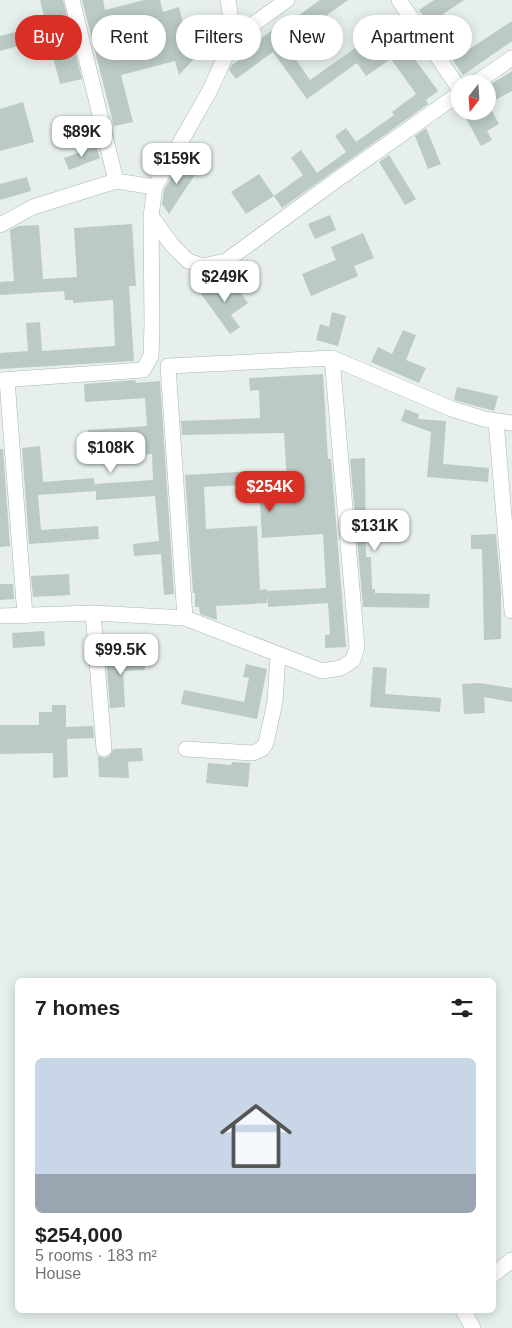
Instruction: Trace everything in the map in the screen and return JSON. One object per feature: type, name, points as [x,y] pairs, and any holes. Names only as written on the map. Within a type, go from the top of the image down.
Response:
[{"type":"street","points":[[72,0],[116,181]]},
{"type":"street","points":[[228,0],[230,15]]},
{"type":"street","points":[[261,18],[286,0]]},
{"type":"street","points":[[399,0],[451,78]]},
{"type":"street","points":[[487,75],[512,58]]},
{"type":"street","points":[[143,370],[151,356],[151,216],[155,187],[209,92],[224,60]]},
{"type":"street","points":[[151,216],[172,245],[188,261],[203,266],[226,260],[451,98]]},
{"type":"street","points":[[0,226],[33,207],[116,181],[155,187]]},
{"type":"street","points":[[0,616],[93,613],[185,618],[322,671],[341,668],[353,660],[357,647],[332,358]]},
{"type":"street","points":[[25,616],[3,380],[143,370],[168,366],[332,358],[452,409],[484,419],[512,423]]},
{"type":"street","points":[[168,366],[185,618]]},
{"type":"street","points":[[496,421],[512,611]]},
{"type":"street","points":[[93,613],[104,749]]},
{"type":"street","points":[[186,749],[253,753],[262,749],[266,743],[275,702],[278,654]]},
{"type":"street","points":[[496,1272],[512,1260]]},
{"type":"street","points":[[465,1313],[473,1328]]},
{"type":"building","points":[[40,0],[63,0],[67,15],[44,15]]},
{"type":"building","points":[[82,0],[103,0],[105,10],[144,0],[160,0],[163,12],[179,7],[181,15],[176,15],[176,60],[193,60],[179,75],[175,61],[121,75],[133,122],[114,126],[97,60],[166,60],[166,15],[92,15],[92,39]]},
{"type":"building","points":[[320,0],[348,0],[327,15],[299,15]]},
{"type":"building","points":[[434,0],[464,0],[444,15],[422,15],[419,10]]},
{"type":"building","points":[[512,21],[512,41],[463,75],[453,60],[472,60],[472,47]]},
{"type":"building","points":[[271,31],[271,53],[236,79],[229,70],[232,65],[239,60],[261,60],[261,38]]},
{"type":"building","points":[[15,32],[15,47],[0,51],[0,36]]},
{"type":"building","points":[[353,50],[353,60],[390,60],[366,76],[357,63],[307,99],[279,60],[296,60],[310,80],[338,60],[343,60],[343,57]]},
{"type":"building","points":[[54,60],[77,60],[82,79],[60,84]]},
{"type":"building","points":[[392,60],[415,60],[438,91],[426,100],[428,104],[282,208],[274,196],[303,175],[291,158],[301,150],[317,173],[346,152],[335,136],[346,128],[356,142],[394,115],[392,112],[416,94]]},
{"type":"building","points":[[512,71],[512,91],[496,100],[496,81]]},
{"type":"building","points":[[23,102],[34,142],[0,151],[0,109]]},
{"type":"building","points":[[496,118],[499,124],[487,131],[492,140],[481,146],[467,120],[496,120]]},
{"type":"building","points":[[426,128],[441,164],[428,169],[415,136]]},
{"type":"building","points":[[96,146],[100,158],[69,170],[64,158]]},
{"type":"building","points":[[389,155],[416,199],[405,205],[379,162]]},
{"type":"building","points":[[182,158],[196,173],[169,214],[162,204],[164,190]]},
{"type":"building","points":[[259,174],[274,196],[246,214],[231,192]]},
{"type":"building","points":[[27,177],[31,191],[0,200],[0,184]]},
{"type":"building","points":[[330,215],[336,230],[315,239],[308,224]]},
{"type":"building","points":[[132,224],[136,286],[129,286],[134,361],[0,369],[0,353],[28,351],[26,323],[40,322],[42,351],[115,346],[113,300],[73,303],[73,300],[65,300],[64,291],[0,295],[0,282],[14,281],[10,230],[18,226],[39,225],[43,279],[77,277],[74,228]]},
{"type":"building","points":[[363,233],[374,258],[354,266],[358,276],[311,296],[302,274],[336,260],[331,247]]},
{"type":"building","points":[[229,277],[248,303],[231,315],[240,327],[230,334],[201,294],[211,286],[213,288]]},
{"type":"building","points":[[332,312],[346,316],[338,346],[316,340],[320,324],[329,327]]},
{"type":"building","points":[[403,330],[416,335],[406,360],[426,368],[419,383],[371,362],[378,347],[392,354]]},
{"type":"building","points":[[323,374],[328,459],[331,459],[346,647],[325,648],[325,635],[330,634],[328,603],[268,607],[267,593],[267,603],[216,606],[217,620],[200,614],[199,607],[195,607],[185,475],[258,471],[259,484],[287,482],[284,433],[182,435],[181,421],[260,418],[259,390],[250,391],[249,378]],"holes":[[[259,484],[262,538],[323,534],[326,588],[260,590],[257,526],[206,529],[204,487]]]},
{"type":"building","points":[[135,380],[136,383],[160,381],[174,594],[164,595],[161,554],[134,556],[133,544],[159,541],[155,496],[96,500],[96,491],[38,495],[41,530],[98,526],[99,539],[29,544],[22,448],[40,446],[43,482],[94,478],[95,490],[95,484],[153,480],[152,454],[119,457],[118,443],[89,446],[88,430],[147,426],[145,398],[85,402],[84,384]]},
{"type":"building","points":[[457,387],[498,396],[494,411],[454,400]]},
{"type":"building","points":[[405,409],[419,414],[418,419],[446,421],[443,464],[489,468],[488,482],[427,477],[431,432],[401,421]]},
{"type":"building","points":[[0,449],[3,449],[10,546],[0,547]]},
{"type":"building","points":[[365,458],[366,557],[371,557],[372,589],[375,589],[375,593],[430,594],[429,608],[363,607],[350,459]]},
{"type":"building","points":[[496,534],[501,591],[501,639],[484,640],[482,549],[471,549],[471,535]]},
{"type":"building","points":[[69,574],[70,595],[33,597],[31,576]]},
{"type":"building","points":[[0,584],[13,584],[14,599],[0,600]]},
{"type":"building","points":[[44,631],[45,646],[13,648],[12,633]]},
{"type":"building","points":[[144,655],[145,670],[123,671],[125,707],[110,708],[106,657]]},
{"type":"building","points":[[246,664],[267,669],[257,719],[181,704],[184,690],[244,702],[249,678],[243,677]]},
{"type":"building","points":[[373,667],[387,668],[385,694],[441,698],[440,712],[370,707]]},
{"type":"building","points":[[480,683],[512,688],[512,702],[484,697],[485,713],[464,714],[462,684]]},
{"type":"building","points":[[52,705],[66,705],[66,727],[93,726],[94,738],[67,739],[68,777],[53,778],[53,753],[0,754],[0,725],[39,725],[39,712],[52,712]]},
{"type":"building","points":[[142,748],[143,761],[128,762],[129,778],[99,777],[98,756],[109,757],[113,749]]},
{"type":"building","points":[[232,762],[250,763],[248,787],[206,783],[208,763],[231,765]]}]
